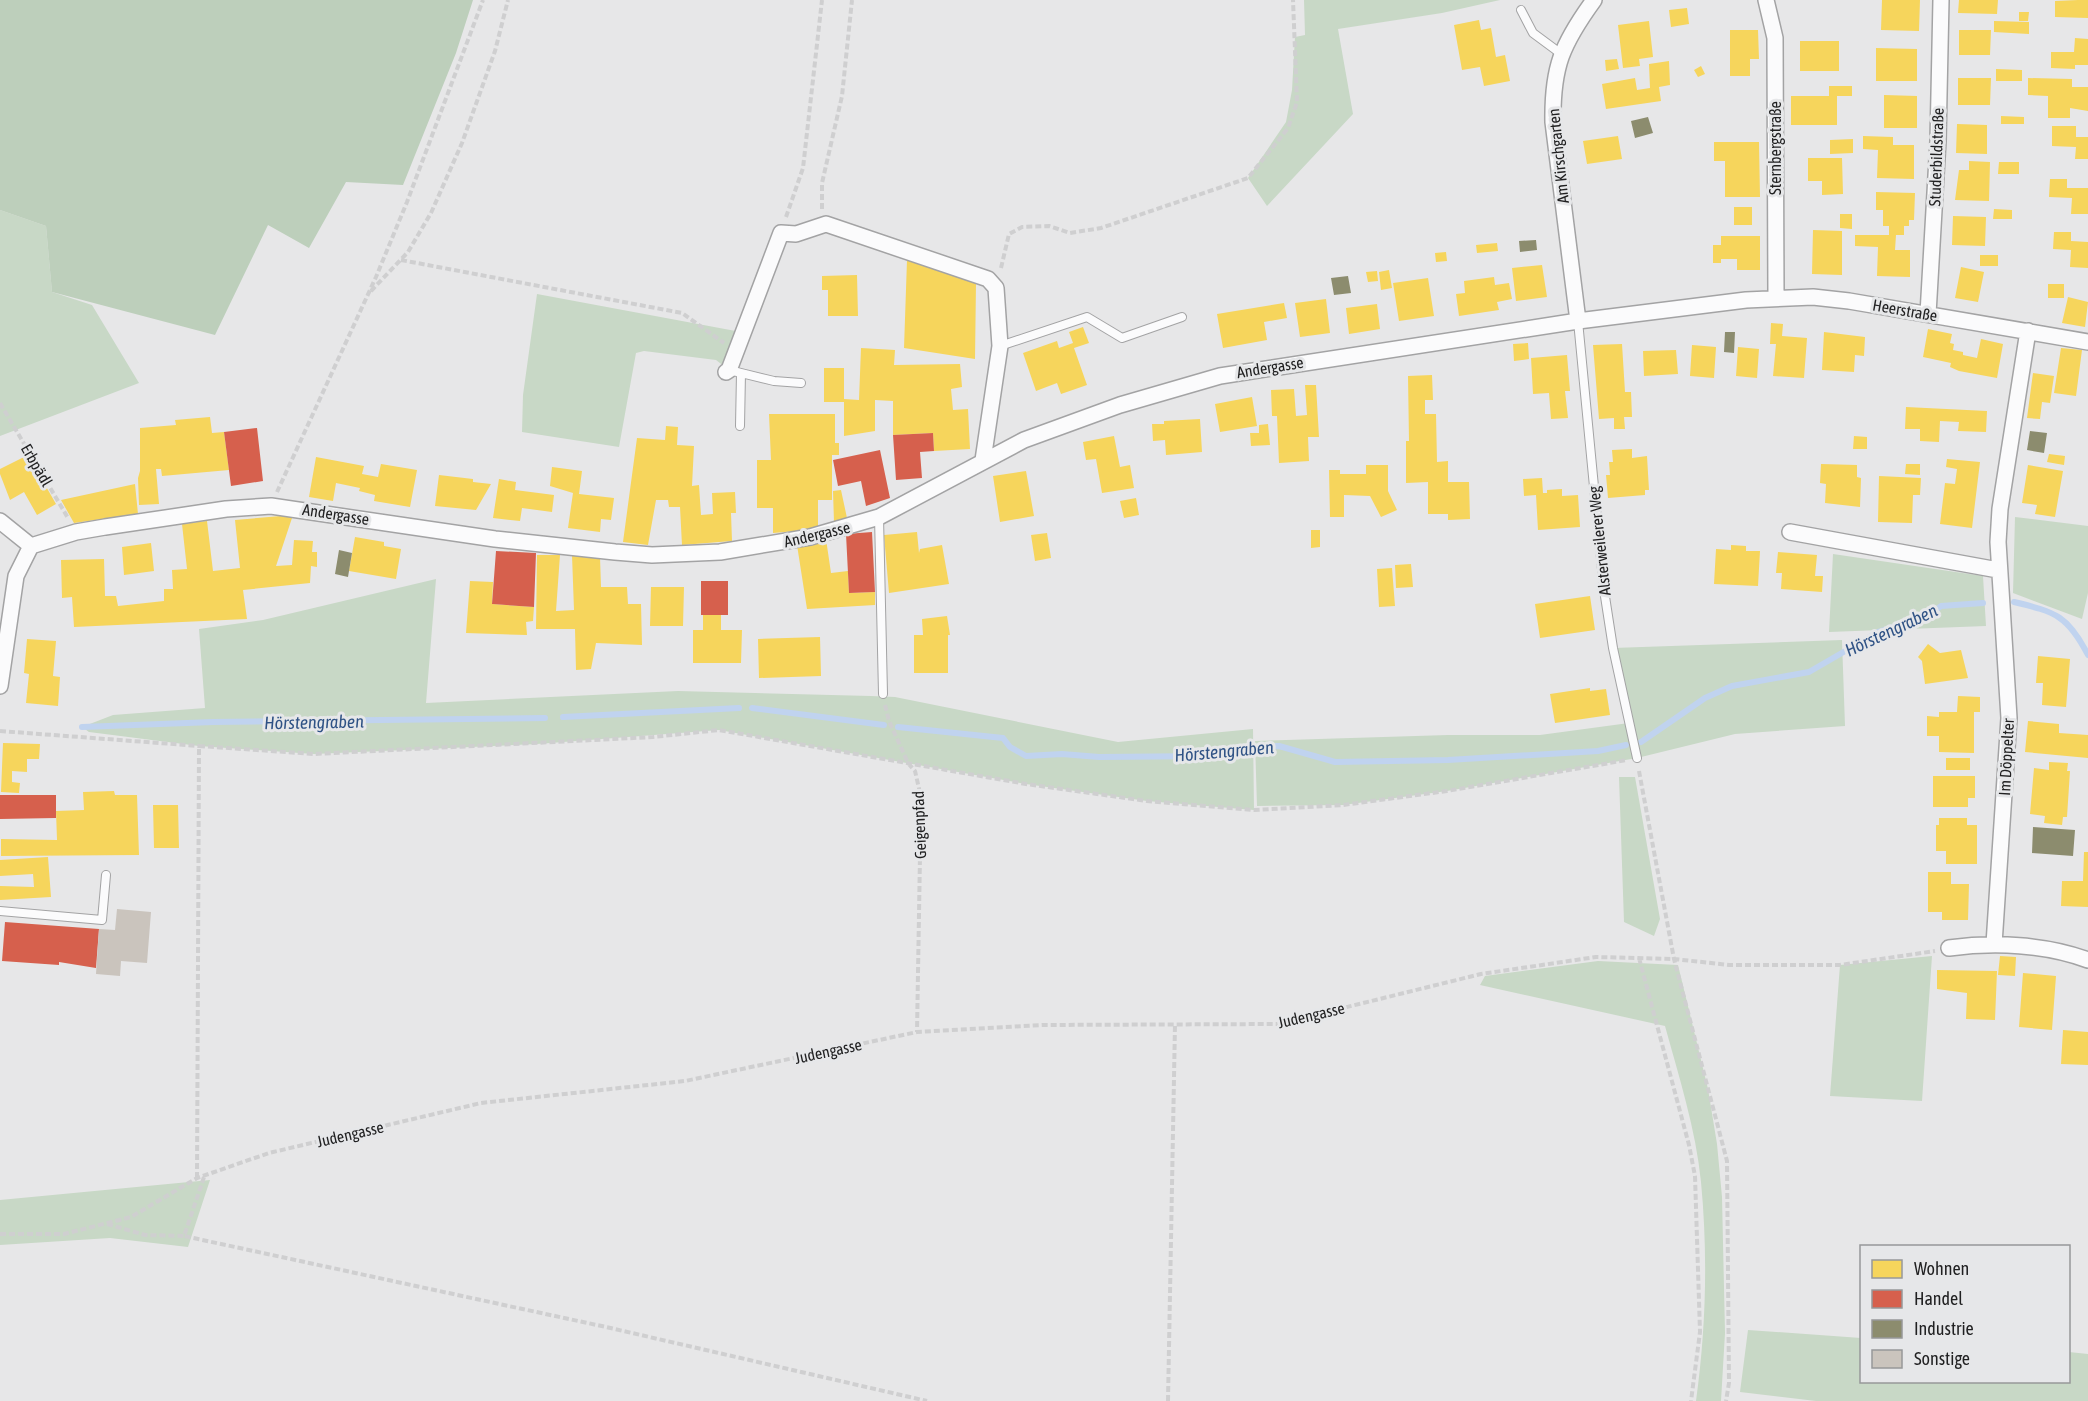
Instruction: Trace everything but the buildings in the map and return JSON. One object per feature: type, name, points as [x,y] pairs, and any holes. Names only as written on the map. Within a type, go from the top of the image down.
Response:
[{"type":"street","name":"Am Kirschgarten","points":[[1578,321],[1553,122],[1552,90],[1560,53],[1576,24],[1594,0]]},
{"type":"street","name":"Sternbergstraße","points":[[1766,0],[1774,38],[1776,298]]},
{"type":"street","name":"Studerbildstraße","points":[[1928,314],[1938,141],[1941,0]]},
{"type":"street","points":[[732,367],[781,233],[796,234],[826,224],[988,279],[996,288],[1000,346],[982,460]]},
{"type":"street","name":"Heerstraße","points":[[1720,303],[1776,298],[1849,301],[2088,342]]},
{"type":"street","name":"Andergasse","points":[[31,546],[105,526],[226,509],[271,506],[495,539],[652,555],[720,552],[810,537],[879,517],[982,460],[1069,422],[1174,387],[1220,376],[1578,321],[1720,303]]},
{"type":"street","name":"Im Döppelter","points":[[1994,944],[2009,718],[1998,570],[2000,509],[2028,331]]},
{"type":"street","points":[[0,520],[31,546],[16,576],[0,686]]},
{"type":"street","points":[[1790,532],[1998,570]]},
{"type":"street","points":[[1949,948],[1994,944],[2039,949],[2088,960]]},
{"type":"lane","points":[[1521,10],[1533,33],[1560,53]]},
{"type":"lane","points":[[1000,346],[1087,317],[1122,338],[1182,317]]},
{"type":"lane","name":"Alsterweilerer Weg","points":[[1578,321],[1604,590],[1613,648],[1637,758]]},
{"type":"lane","points":[[740,426],[732,367],[774,381],[801,383]]},
{"type":"lane","points":[[879,517],[883,694]]},
{"type":"lane","points":[[0,911],[102,920],[106,875]]},
{"type":"path","points":[[271,506],[369,292],[407,202],[483,0]]},
{"type":"path","points":[[369,292],[401,260],[431,213],[462,142],[495,51],[508,0]]},
{"type":"path","points":[[781,233],[803,168],[822,0]]},
{"type":"path","points":[[826,224],[822,213],[822,183],[842,96],[852,0]]},
{"type":"path","points":[[996,288],[1009,234],[1022,227],[1049,226],[1070,233],[1101,228],[1248,178],[1288,128],[1297,102],[1293,0]]},
{"type":"path","points":[[401,260],[682,313],[731,348],[732,367]]},
{"type":"path","name":"Erbpädl","points":[[0,404],[73,527]]},
{"type":"path","name":"Geigenpfad","points":[[883,694],[889,721],[908,764],[915,771],[921,797],[917,1032]]},
{"type":"path","points":[[0,731],[314,754],[652,737],[719,730],[1026,784],[1147,801],[1254,810],[1343,805],[1447,791],[1637,758],[1674,959],[1727,1161],[1729,1383],[1726,1401]]},
{"type":"path","points":[[197,1178],[199,746]]},
{"type":"path","name":"Judengasse","points":[[0,1234],[64,1234],[130,1217],[197,1178],[269,1153],[481,1103],[685,1082],[917,1032],[1042,1025],[1278,1024],[1481,974],[1596,957],[1674,959],[1729,965],[1840,965],[1949,948]]},
{"type":"path","points":[[1639,958],[1687,1134],[1695,1176],[1700,1332],[1691,1401]]},
{"type":"path","points":[[1168,1401],[1175,1024]]},
{"type":"path","points":[[184,1236],[204,1176]]},
{"type":"path","points":[[106,1223],[145,1235],[184,1236],[595,1325],[927,1401]]},
{"type":"green space","points":[[0,0],[473,0],[456,53],[403,185],[346,182],[309,248],[268,225],[215,335],[52,292],[46,226],[0,210]]},
{"type":"green space","points":[[1304,0],[1500,0],[1442,13],[1338,29],[1353,114],[1267,206],[1248,178],[1286,122],[1292,90],[1295,37],[1305,35]]},
{"type":"green space","points":[[0,210],[46,226],[52,292],[92,305],[139,383],[0,436]]},
{"type":"green space","points":[[537,294],[741,332],[729,370],[716,360],[644,351],[636,353],[619,447],[522,432],[523,395]]},
{"type":"green space","points":[[2015,517],[2088,526],[2088,593],[2082,619],[2013,593]]},
{"type":"green space","points":[[1833,554],[1983,576],[1986,626],[1829,632]]},
{"type":"green space","points":[[436,579],[426,703],[678,691],[871,696],[895,697],[1118,742],[1253,729],[1254,810],[1147,801],[1026,784],[719,730],[537,744],[314,754],[199,746],[89,732],[82,727],[113,715],[205,708],[199,629],[263,620]]},
{"type":"green space","points":[[1842,640],[1845,726],[1735,734],[1637,758],[1447,791],[1343,805],[1257,806],[1255,741],[1448,735],[1540,735],[1629,723],[1613,648]]},
{"type":"green space","points":[[1619,777],[1635,777],[1660,919],[1654,936],[1624,922]]},
{"type":"green space","points":[[1932,956],[1922,1101],[1830,1096],[1840,965]]},
{"type":"green space","points":[[1598,961],[1678,965],[1708,1089],[1717,1144],[1722,1197],[1725,1333],[1721,1401],[1696,1401],[1705,1292],[1705,1237],[1701,1182],[1691,1123],[1665,1026],[1480,985],[1485,976]]},
{"type":"green space","points":[[210,1180],[188,1247],[110,1238],[0,1245],[0,1200]]},
{"type":"green space","points":[[1748,1330],[1860,1338],[1860,1383],[2070,1383],[2070,1352],[2088,1354],[2088,1401],[1816,1401],[1740,1392]]},
{"type":"waterway","name":"Hörstengraben","points":[[2014,602],[2040,609],[2059,618],[2074,632],[2088,655]]},
{"type":"waterway","name":"Hörstengraben","points":[[1641,742],[1705,698],[1732,686],[1809,672],[1878,632],[1931,614],[1941,606],[1983,603]]},
{"type":"waterway","name":"Hörstengraben","points":[[563,717],[739,708]]},
{"type":"waterway","name":"Hörstengraben","points":[[752,708],[884,725]]},
{"type":"waterway","name":"Hörstengraben","points":[[82,727],[213,722],[545,718]]},
{"type":"waterway","name":"Hörstengraben","points":[[898,727],[1003,738],[1010,747],[1026,756],[1062,754],[1099,757],[1211,756],[1250,747],[1279,746],[1335,762],[1448,760],[1598,751],[1626,745]]}]
